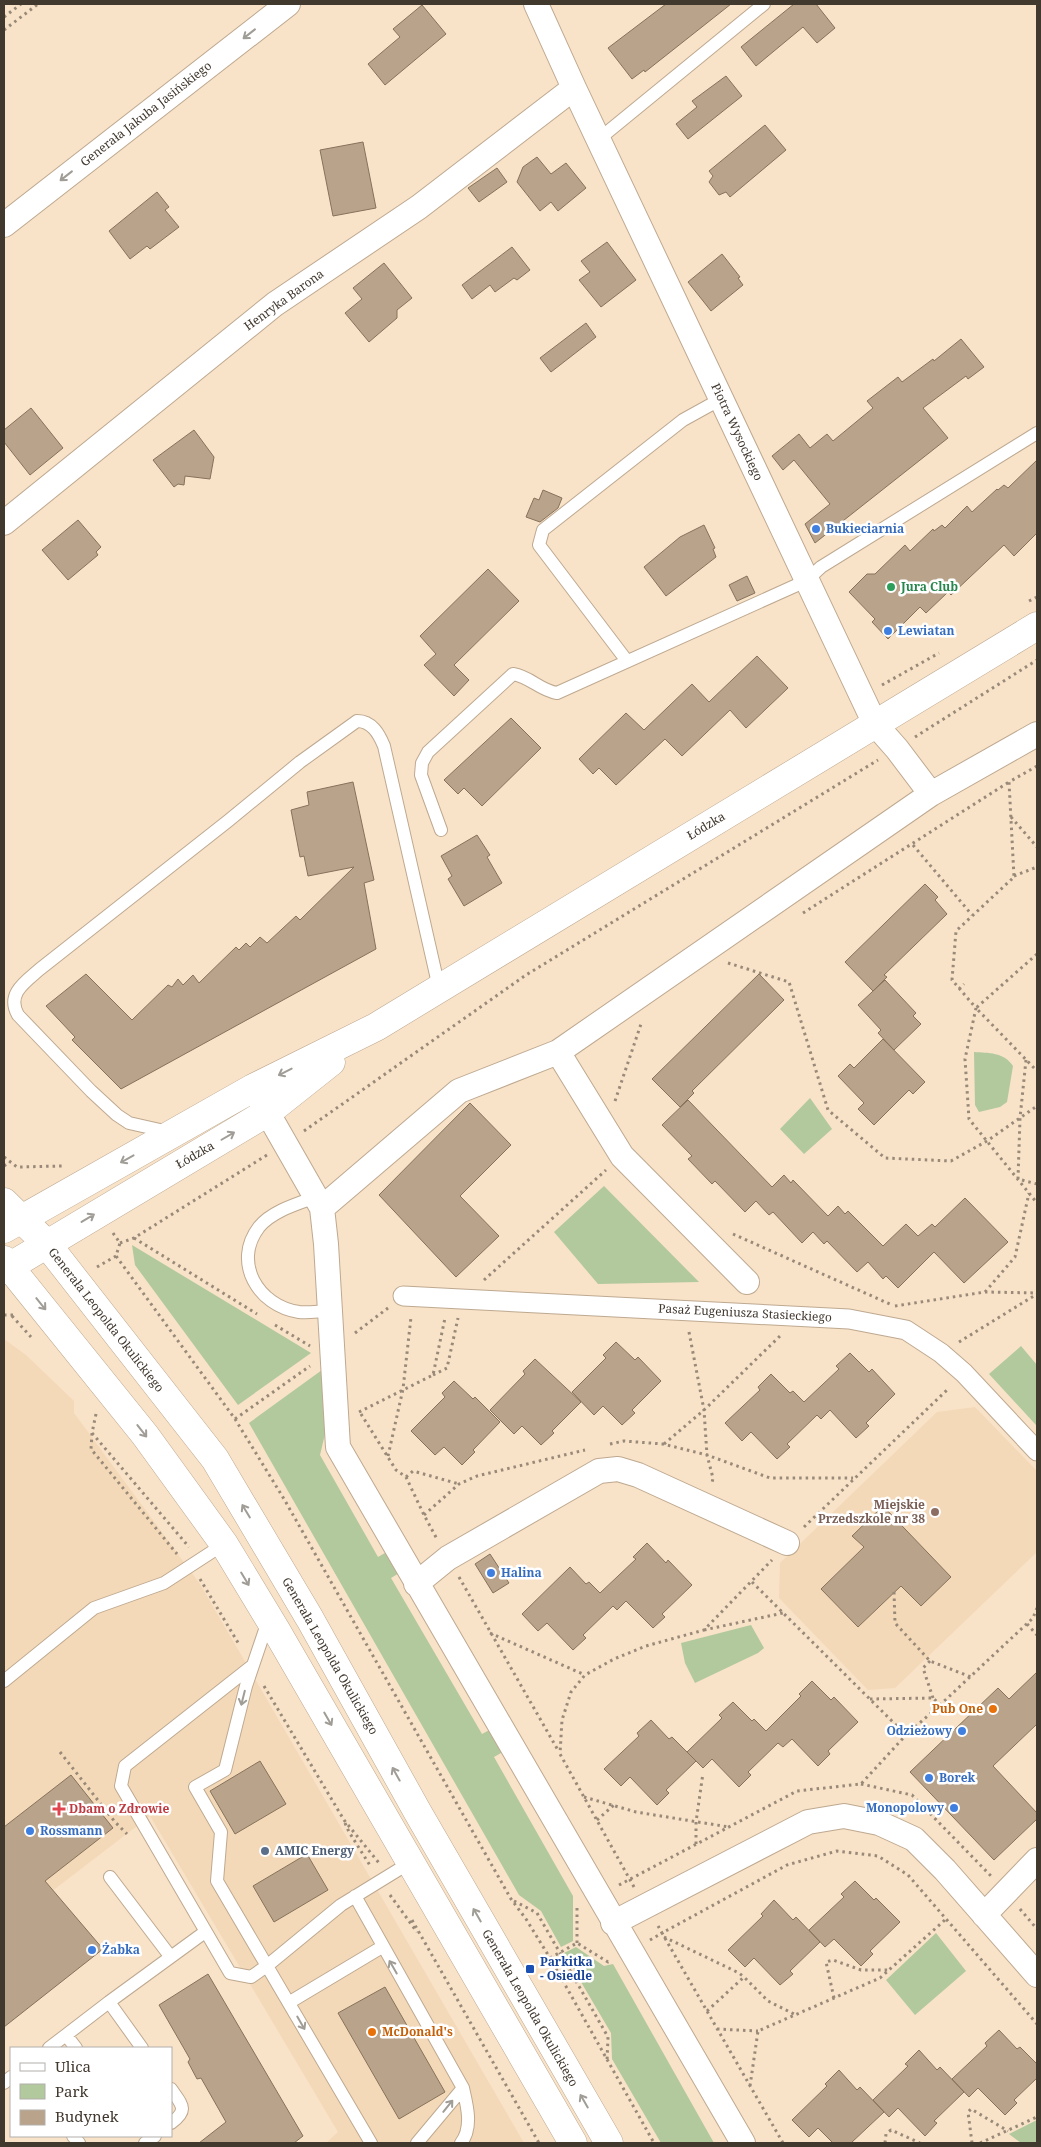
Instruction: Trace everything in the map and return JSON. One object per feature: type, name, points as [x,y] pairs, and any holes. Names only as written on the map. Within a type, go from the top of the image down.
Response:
[{"type":"main road","name":"Łódzka","points":[[10,1217],[174,1133],[253,1088],[376,1027],[875,724],[1033,614]]},
{"type":"main road","name":"Łódzka","points":[[6,1266],[268,1112],[376,1027]]},
{"type":"main road","name":"Generała Leopolda Okulickiego","points":[[10,1217],[46,1243],[215,1459],[310,1619],[417,1811],[608,2143]]},
{"type":"main road","points":[[6,1266],[145,1435],[224,1544],[573,2143]]},
{"type":"street","name":"Generała Jakuba Jasińskiego","points":[[4,225],[288,4]]},
{"type":"street","name":"Piotra Wysockiego","points":[[536,4],[875,724],[931,794]]},
{"type":"street","name":"Henryka Barona","points":[[4,524],[275,304],[420,206],[574,88]]},
{"type":"street","points":[[319,1202],[459,1091],[558,1052],[931,794],[1037,734]]},
{"type":"street","points":[[558,1052],[622,1156],[747,1282]]},
{"type":"street","points":[[253,1088],[319,1202],[330,1311],[338,1447],[629,1951],[743,2143]]},
{"type":"street","name":"Pasaż Eugeniusza Stasieckiego","points":[[408,1296],[848,1319],[906,1330],[940,1353],[964,1373],[1037,1451]]},
{"type":"street","points":[[416,1584],[448,1558],[599,1471],[618,1470],[638,1474],[788,1542]]},
{"type":"street","points":[[613,1922],[808,1822],[844,1816],[880,1823],[914,1838],[1037,1975]]},
{"type":"street","points":[[984,1915],[1037,1860]]},
{"type":"lane","points":[[599,139],[764,4]]},
{"type":"lane","points":[[627,661],[540,545],[543,530],[683,420],[721,399]]},
{"type":"lane","points":[[441,830],[421,774],[422,763],[428,752],[513,674],[524,676],[546,691],[556,693],[807,580],[821,567],[1037,433]]},
{"type":"lane","points":[[174,1133],[129,1123],[117,1115],[18,1015],[14,1008],[13,997],[18,989],[40,969],[300,762],[357,721],[364,721],[379,733],[384,746],[439,988]]},
{"type":"lane","points":[[319,1202],[276,1214],[260,1226],[250,1242],[247,1264],[255,1284],[272,1302],[298,1312],[330,1311]]},
{"type":"lane","points":[[4,1681],[94,1608],[164,1583],[224,1544]]},
{"type":"lane","points":[[269,1619],[252,1666],[225,1770],[195,1787],[221,1832],[217,1881],[290,2002],[371,2143]]},
{"type":"lane","points":[[252,1666],[125,1766],[121,1786],[230,1973],[251,1977],[268,1966],[341,1905],[411,1862]]},
{"type":"lane","points":[[110,1877],[170,1956]]},
{"type":"lane","points":[[355,1896],[463,2088],[468,2107],[468,2128],[461,2143]]},
{"type":"lane","points":[[50,2047],[170,1956],[205,1932]]},
{"type":"lane","points":[[290,2002],[382,1947]]},
{"type":"lane","points":[[109,2002],[141,2047]]},
{"type":"lane","points":[[66,2035],[75,2047]]},
{"type":"lane","points":[[417,2143],[463,2088]]},
{"type":"lane","points":[[172,2090],[182,2105],[181,2115],[172,2122]]},
{"type":"path","points":[[4,17],[21,4]]},
{"type":"path","points":[[4,30],[38,4]]},
{"type":"path","points":[[1033,614],[1037,597]]},
{"type":"path","points":[[880,685],[885,685],[944,651]]},
{"type":"path","points":[[120,1243],[134,1238],[285,1144],[526,975],[896,749],[1037,660]]},
{"type":"path","points":[[798,916],[1037,766]]},
{"type":"path","points":[[1009,782],[1014,876]]},
{"type":"path","points":[[1011,817],[1037,847]]},
{"type":"path","points":[[913,844],[972,915]]},
{"type":"path","points":[[1037,868],[1014,876],[956,931],[952,980],[976,1008],[1037,1071]]},
{"type":"path","points":[[1037,954],[976,1008],[965,1059],[969,1119],[1037,1202]]},
{"type":"path","points":[[733,957],[725,962],[789,982],[828,1110],[885,1158],[951,1161],[987,1141],[1037,1106]]},
{"type":"path","points":[[959,989],[964,984]]},
{"type":"path","points":[[609,1095],[615,1102],[641,1021]]},
{"type":"path","points":[[1018,1179],[1020,1118],[1026,1059]]},
{"type":"path","points":[[433,1375],[456,1299],[622,1156]]},
{"type":"path","points":[[4,1157],[17,1168],[64,1166]]},
{"type":"path","points":[[4,1166],[10,1162]]},
{"type":"path","points":[[1018,1179],[1037,1184]]},
{"type":"path","points":[[985,1292],[1015,1257],[1029,1193]]},
{"type":"path","points":[[112,1231],[120,1243]]},
{"type":"path","points":[[732,1234],[895,1306]]},
{"type":"path","points":[[99,1266],[116,1256],[120,1243]]},
{"type":"path","points":[[116,1256],[235,1420],[284,1499],[511,1899],[550,1958],[654,2143]]},
{"type":"path","points":[[886,1309],[985,1292],[1037,1293]]},
{"type":"path","points":[[940,1353],[1037,1293]]},
{"type":"path","points":[[235,1420],[408,1296]]},
{"type":"path","points":[[388,1457],[403,1389],[408,1296]]},
{"type":"path","points":[[359,1412],[447,1368],[456,1299]]},
{"type":"path","points":[[685,1310],[704,1410],[707,1455],[713,1478],[704,1504]]},
{"type":"path","points":[[4,1315],[12,1316],[24,1328]]},
{"type":"path","points":[[663,1444],[704,1410],[801,1316]]},
{"type":"path","points":[[704,1630],[752,1582],[788,1542],[964,1373]]},
{"type":"path","points":[[205,1585],[207,1578],[194,1563],[180,1558],[91,1449],[92,1433],[187,1544],[194,1563],[205,1585],[344,1820]]},
{"type":"path","points":[[406,1477],[413,1471],[459,1484]]},
{"type":"path","points":[[752,1582],[906,1735]]},
{"type":"path","points":[[894,1592],[895,1623],[930,1660],[971,1677]]},
{"type":"path","points":[[1033,1618],[1037,1608]]},
{"type":"path","points":[[783,2143],[645,1906],[560,1754],[562,1720],[565,1707],[571,1692],[585,1675],[614,1659],[646,1646],[704,1630],[784,1612]]},
{"type":"path","points":[[577,1943],[577,1908],[598,1896],[797,1791],[861,1784],[906,1735],[1037,1616]]},
{"type":"path","points":[[1027,1624],[1037,1635]]},
{"type":"path","points":[[490,1632],[585,1675]]},
{"type":"path","points":[[930,1660],[923,1668],[933,1698],[940,1705]]},
{"type":"path","points":[[870,1699],[933,1698]]},
{"type":"path","points":[[60,1752],[115,1822],[133,1840]]},
{"type":"path","points":[[696,1845],[696,1822],[703,1773]]},
{"type":"path","points":[[583,1796],[636,1812],[729,1827]]},
{"type":"path","points":[[597,1820],[614,1805]]},
{"type":"path","points":[[577,1943],[608,1962],[663,1935],[787,1865],[837,1850],[878,1856],[908,1875],[1037,2024]]},
{"type":"path","points":[[511,1899],[537,1913],[608,2037],[607,2062]]},
{"type":"path","points":[[717,2029],[758,2031],[880,1978],[946,1919]]},
{"type":"path","points":[[663,1935],[739,1973],[768,2001],[794,2015]]},
{"type":"path","points":[[425,1943],[539,2143]]},
{"type":"path","points":[[550,1958],[577,1943]]},
{"type":"path","points":[[834,1998],[826,1962],[833,1960],[861,1970],[889,1970]]},
{"type":"path","points":[[707,2011],[744,1977]]},
{"type":"path","points":[[750,2087],[758,2031]]},
{"type":"path","points":[[972,2143],[968,2112],[971,2109],[1008,2131]]},
{"type":"path","points":[[980,2143],[1037,2117]]},
{"type":"path","points":[[885,2143],[886,2134],[891,2130],[920,2143]]},
{"type":"shaded area","points":[[4,1339],[26,1355],[74,1401],[74,1413],[200,1584],[524,2143],[326,2143],[338,2132],[150,1816],[4,1928]]},
{"type":"shaded area","name":"Miejskie Przedszkole nr 38","points":[[975,1407],[1037,1471],[1037,1552],[895,1688],[868,1690],[779,1598],[780,1563],[937,1412]]},
{"type":"green space","points":[[974,1052],[1000,1056],[1009,1061],[1013,1066],[1007,1102],[1000,1107],[979,1112],[975,1105]]},
{"type":"green space","points":[[810,1098],[832,1129],[804,1154],[780,1129]]},
{"type":"green space","points":[[604,1186],[699,1282],[598,1284],[554,1232]]},
{"type":"green space","points":[[132,1245],[311,1353],[238,1405],[135,1265]]},
{"type":"green space","points":[[1021,1346],[1037,1365],[1036,1425],[989,1374]]},
{"type":"green space","points":[[322,1370],[325,1434],[320,1455],[378,1557],[392,1549],[404,1570],[391,1578],[482,1734],[495,1727],[508,1749],[494,1757],[573,1896],[573,1941],[561,1947],[541,1911],[519,1895],[249,1423]]},
{"type":"green space","points":[[751,1625],[764,1648],[758,1653],[695,1683],[685,1663],[681,1643]]},
{"type":"green space","points":[[936,1933],[966,1971],[915,2015],[886,1980]]},
{"type":"green space","points":[[576,1947],[604,1966],[613,1964],[714,2143],[661,2143],[612,2059],[611,2033],[564,1953]]},
{"type":"green space","points":[[1037,2120],[1037,2143],[1021,2143],[1009,2134]]},
{"type":"building","points":[[666,4],[731,4],[645,72],[644,70],[632,79],[608,48]]},
{"type":"building","points":[[794,4],[816,4],[835,28],[817,43],[803,27],[756,66],[741,47]]},
{"type":"building","points":[[422,5],[446,34],[385,85],[368,64],[400,37],[393,29]]},
{"type":"building","points":[[726,76],[742,96],[688,139],[676,124],[697,107],[692,101]]},
{"type":"building","points":[[765,125],[786,150],[730,197],[726,192],[719,195],[709,182],[713,176],[709,171]]},
{"type":"building","points":[[363,142],[376,208],[333,216],[320,150]]},
{"type":"building","points":[[537,157],[551,174],[566,163],[586,188],[558,211],[551,202],[540,211],[517,182],[523,167]]},
{"type":"building","points":[[497,168],[507,182],[479,202],[468,188]]},
{"type":"building","points":[[157,192],[169,207],[165,210],[179,227],[150,249],[147,246],[130,259],[109,231]]},
{"type":"building","points":[[607,242],[636,280],[601,307],[579,280],[590,272],[581,261]]},
{"type":"building","points":[[512,247],[530,270],[517,280],[514,278],[495,292],[490,285],[472,299],[462,285]]},
{"type":"building","points":[[722,254],[740,277],[738,278],[743,285],[711,311],[688,282]]},
{"type":"building","points":[[384,263],[412,298],[397,310],[397,318],[369,342],[345,313],[362,299],[353,288]]},
{"type":"building","points":[[586,323],[596,337],[551,372],[540,358]]},
{"type":"building","points":[[961,339],[984,367],[968,379],[966,376],[923,408],[948,438],[815,543],[805,524],[830,504],[794,460],[783,470],[772,456],[799,434],[810,448],[827,434],[833,441],[873,408],[867,401],[898,377],[902,382],[933,359],[934,361]]},
{"type":"building","points":[[31,408],[63,448],[30,475],[4,442],[4,430]]},
{"type":"building","points":[[194,430],[214,457],[210,479],[185,476],[184,485],[178,484],[174,487],[153,460]]},
{"type":"building","points":[[1037,460],[1037,533],[1014,556],[1004,545],[951,595],[948,592],[926,613],[920,607],[888,639],[872,622],[875,619],[849,592],[867,574],[875,574],[905,545],[910,551],[933,529],[934,531],[942,525],[945,528],[967,506],[972,512],[997,489],[1004,485],[1008,488]]},
{"type":"building","points":[[543,490],[562,498],[558,508],[540,522],[526,517],[534,498],[539,500]]},
{"type":"building","points":[[78,520],[101,547],[96,552],[98,555],[68,580],[42,550]]},
{"type":"building","points":[[704,525],[715,548],[713,549],[716,557],[666,596],[644,567],[680,537]]},
{"type":"building","points":[[488,569],[519,601],[454,665],[469,680],[454,696],[424,665],[436,654],[420,636]]},
{"type":"building","points":[[747,576],[755,593],[737,601],[729,585]]},
{"type":"building","points":[[757,656],[788,688],[746,728],[730,710],[682,756],[665,739],[616,785],[599,768],[593,774],[579,759],[626,713],[644,730],[692,684],[709,702]]},
{"type":"building","points":[[511,718],[541,748],[482,806],[464,788],[458,794],[444,780]]},
{"type":"building","points":[[353,782],[374,880],[364,883],[376,949],[121,1089],[72,1040],[75,1037],[46,1006],[86,974],[132,1020],[168,985],[172,987],[178,979],[183,985],[193,975],[199,983],[236,947],[239,950],[246,943],[250,947],[260,937],[267,943],[296,916],[300,920],[354,867],[308,876],[304,856],[300,857],[291,810],[309,805],[307,792]]},
{"type":"building","points":[[477,835],[490,855],[487,857],[502,883],[464,906],[448,879],[452,876],[441,856]]},
{"type":"building","points":[[925,884],[938,897],[935,900],[947,914],[884,975],[887,977],[873,991],[845,962]]},
{"type":"building","points":[[759,974],[784,1000],[692,1091],[694,1093],[680,1107],[652,1079]]},
{"type":"building","points":[[885,980],[916,1013],[913,1016],[921,1024],[894,1050],[878,1033],[881,1030],[858,1005]]},
{"type":"building","points":[[883,1039],[925,1082],[913,1094],[909,1090],[874,1125],[858,1109],[864,1103],[838,1076],[850,1064],[854,1068]]},
{"type":"building","points":[[688,1100],[772,1187],[784,1175],[791,1183],[793,1180],[828,1216],[838,1206],[845,1214],[848,1211],[883,1246],[906,1224],[918,1236],[932,1224],[935,1227],[965,1198],[1008,1242],[964,1283],[934,1252],[898,1288],[886,1276],[883,1279],[868,1262],[857,1272],[827,1241],[824,1244],[813,1232],[802,1243],[773,1212],[769,1215],[756,1201],[745,1212],[715,1181],[712,1184],[688,1159],[692,1156],[662,1125]]},
{"type":"building","points":[[470,1103],[511,1145],[460,1196],[499,1236],[456,1277],[379,1195]]},
{"type":"building","points":[[616,1342],[635,1360],[638,1357],[661,1381],[632,1410],[635,1413],[622,1425],[603,1406],[594,1415],[572,1392],[606,1358],[603,1355]]},
{"type":"building","points":[[850,1353],[869,1372],[872,1369],[895,1394],[866,1423],[869,1426],[856,1438],[830,1410],[821,1419],[817,1415],[787,1444],[790,1447],[777,1459],[751,1432],[742,1441],[725,1423],[760,1390],[758,1387],[771,1374],[790,1393],[793,1391],[804,1402],[839,1369],[836,1366]]},
{"type":"building","points":[[535,1359],[581,1402],[541,1445],[522,1426],[514,1434],[490,1410],[525,1374],[523,1371]]},
{"type":"building","points":[[454,1381],[473,1399],[475,1397],[500,1422],[473,1450],[475,1452],[462,1465],[444,1447],[435,1455],[411,1431],[445,1397],[442,1393]]},
{"type":"building","points":[[883,1506],[951,1577],[921,1606],[901,1586],[858,1627],[821,1589],[864,1547],[852,1536]]},
{"type":"building","points":[[647,1543],[666,1563],[668,1560],[692,1585],[662,1614],[665,1617],[653,1628],[626,1601],[617,1610],[613,1606],[583,1635],[586,1638],[573,1650],[547,1623],[538,1631],[522,1614],[570,1567],[586,1584],[589,1582],[600,1593],[636,1559],[633,1557]]},
{"type":"building","points":[[490,1554],[509,1583],[493,1593],[475,1564]]},
{"type":"building","points":[[1037,1672],[1037,1724],[993,1766],[1037,1813],[1037,1819],[994,1860],[910,1772],[998,1688],[1009,1699]]},
{"type":"building","points":[[812,1681],[831,1700],[834,1697],[858,1722],[828,1751],[830,1754],[818,1766],[792,1739],[783,1747],[778,1743],[748,1772],[751,1775],[739,1787],[712,1759],[703,1768],[687,1752],[722,1718],[719,1715],[733,1702],[752,1721],[754,1719],[766,1731],[801,1696],[799,1694]]},
{"type":"building","points":[[651,1720],[669,1739],[672,1737],[696,1761],[666,1790],[669,1793],[657,1805],[630,1777],[621,1786],[604,1769],[639,1736],[637,1733]]},
{"type":"building","points":[[260,1761],[286,1804],[235,1834],[210,1791]]},
{"type":"building","points":[[71,1775],[113,1828],[45,1881],[103,1949],[4,2027],[4,1827]]},
{"type":"building","points":[[307,1854],[328,1890],[274,1922],[253,1886]]},
{"type":"building","points":[[855,1881],[874,1900],[876,1898],[900,1922],[870,1951],[873,1954],[861,1966],[834,1939],[825,1947],[809,1930],[844,1897],[841,1894]]},
{"type":"building","points":[[774,1900],[793,1920],[796,1917],[820,1942],[790,1971],[793,1974],[780,1985],[754,1958],[745,1967],[728,1950],[763,1916],[761,1914]]},
{"type":"building","points":[[208,1974],[303,2136],[294,2143],[199,2143],[226,2122],[201,2078],[197,2079],[188,2062],[190,2059],[159,2005]]},
{"type":"building","points":[[385,1987],[445,2092],[399,2119],[338,2013]]},
{"type":"building","points":[[999,2030],[1017,2049],[1020,2047],[1037,2064],[1037,2078],[1014,2100],[1017,2103],[1005,2115],[978,2088],[969,2097],[952,2079],[987,2046],[985,2043]]},
{"type":"building","points":[[919,2050],[937,2070],[940,2067],[964,2092],[934,2121],[937,2123],[925,2136],[898,2108],[889,2117],[873,2100],[908,2066],[905,2064]]},
{"type":"building","points":[[839,2070],[857,2090],[860,2087],[884,2112],[851,2143],[833,2143],[818,2128],[809,2137],[792,2120],[827,2086],[825,2084]]},
{"type":"place","name":"Bukieciarnia","points":[[816,529]]},
{"type":"place","name":"Jura Club","points":[[891,587]]},
{"type":"place","name":"Lewiatan","points":[[888,631]]},
{"type":"place","name":"Miejskie Przedszkole nr 38","points":[[935,1512]]},
{"type":"place","name":"Halina","points":[[491,1573]]},
{"type":"place","name":"Pub One","points":[[993,1709]]},
{"type":"place","name":"Odzieżowy","points":[[962,1731]]},
{"type":"place","name":"Borek","points":[[929,1778]]},
{"type":"place","name":"Monopolowy","points":[[954,1808]]},
{"type":"place","name":"Dbam o Zdrowie","points":[[59,1809]]},
{"type":"place","name":"Rossmann","points":[[30,1831]]},
{"type":"place","name":"AMIC Energy","points":[[265,1851]]},
{"type":"place","name":"Żabka","points":[[92,1950]]},
{"type":"place","name":"Parkitka - Osiedle","points":[[530,1969]]},
{"type":"place","name":"McDonald's","points":[[372,2032]]}]
